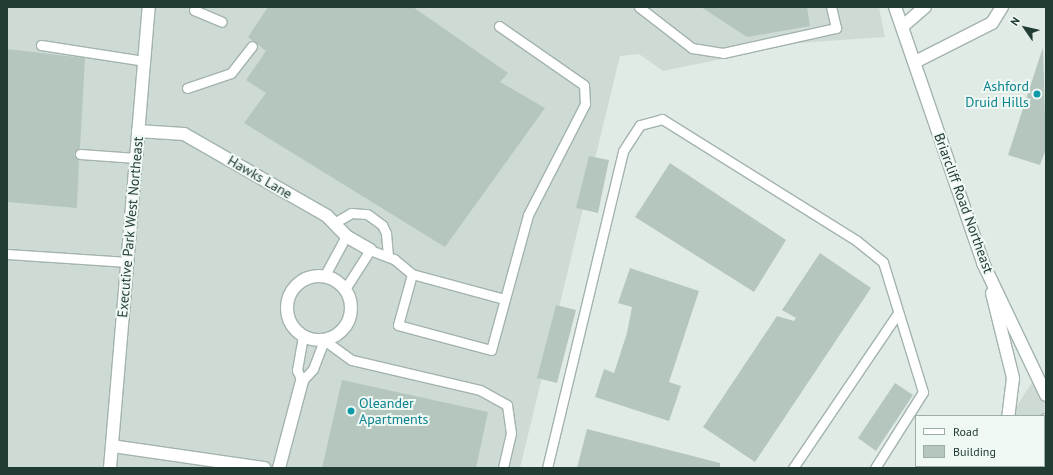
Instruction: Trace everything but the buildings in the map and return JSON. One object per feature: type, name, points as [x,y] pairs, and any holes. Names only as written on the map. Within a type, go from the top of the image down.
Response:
[{"type":"street","name":"Executive Park West Northeast","points":[[110,468],[149,7]]},
{"type":"street","name":"Briarcliff Road Northeast","points":[[895,7],[984,263],[1046,395]]},
{"type":"street","points":[[902,26],[925,7]]},
{"type":"street","points":[[915,62],[992,24],[1002,7]]},
{"type":"street","name":"Hawks Lane","points":[[138,131],[184,134],[327,216],[346,236],[370,250]]},
{"type":"street","points":[[984,263],[1013,378],[1008,415]]},
{"type":"street","points":[[325,275],[345,289],[351,304],[349,321],[334,337],[324,340],[303,336],[290,321],[288,301],[298,284],[325,275]]},
{"type":"street","points":[[279,468],[302,381]]},
{"type":"street","points":[[112,446],[264,468]]},
{"type":"lane","points":[[639,7],[692,48],[723,53],[836,28],[831,7]]},
{"type":"lane","points":[[194,10],[222,22]]},
{"type":"lane","points":[[412,274],[398,325],[490,350],[528,215],[585,104],[584,85],[499,26]]},
{"type":"lane","points":[[41,45],[144,61]]},
{"type":"lane","points":[[188,88],[231,73],[252,46]]},
{"type":"lane","points":[[547,468],[611,194],[623,151],[640,125],[662,119],[857,241],[883,262],[923,392],[875,468]]},
{"type":"lane","points":[[80,154],[136,158]]},
{"type":"lane","points":[[334,223],[351,213],[367,214],[382,225],[386,233],[388,256]]},
{"type":"lane","points":[[325,275],[346,236]]},
{"type":"lane","points":[[345,289],[370,250],[388,256],[412,274],[504,298]]},
{"type":"lane","points":[[7,254],[128,262]]},
{"type":"lane","points":[[793,468],[898,313]]},
{"type":"lane","points":[[303,336],[297,370],[302,381],[312,370],[324,340],[352,360],[480,390],[507,405],[511,433],[503,468]]},
{"type":"shaded area","points":[[7,7],[879,7],[885,37],[799,43],[663,71],[639,54],[620,56],[520,468],[7,468]]},
{"type":"shaded area","points":[[1035,378],[1046,404],[1046,468],[975,468],[1045,467],[1045,415],[1011,415]]},
{"type":"place","name":"Ashford Druid Hills","points":[[1037,94]]},
{"type":"place","name":"Oleander Apartments","points":[[351,411]]}]
